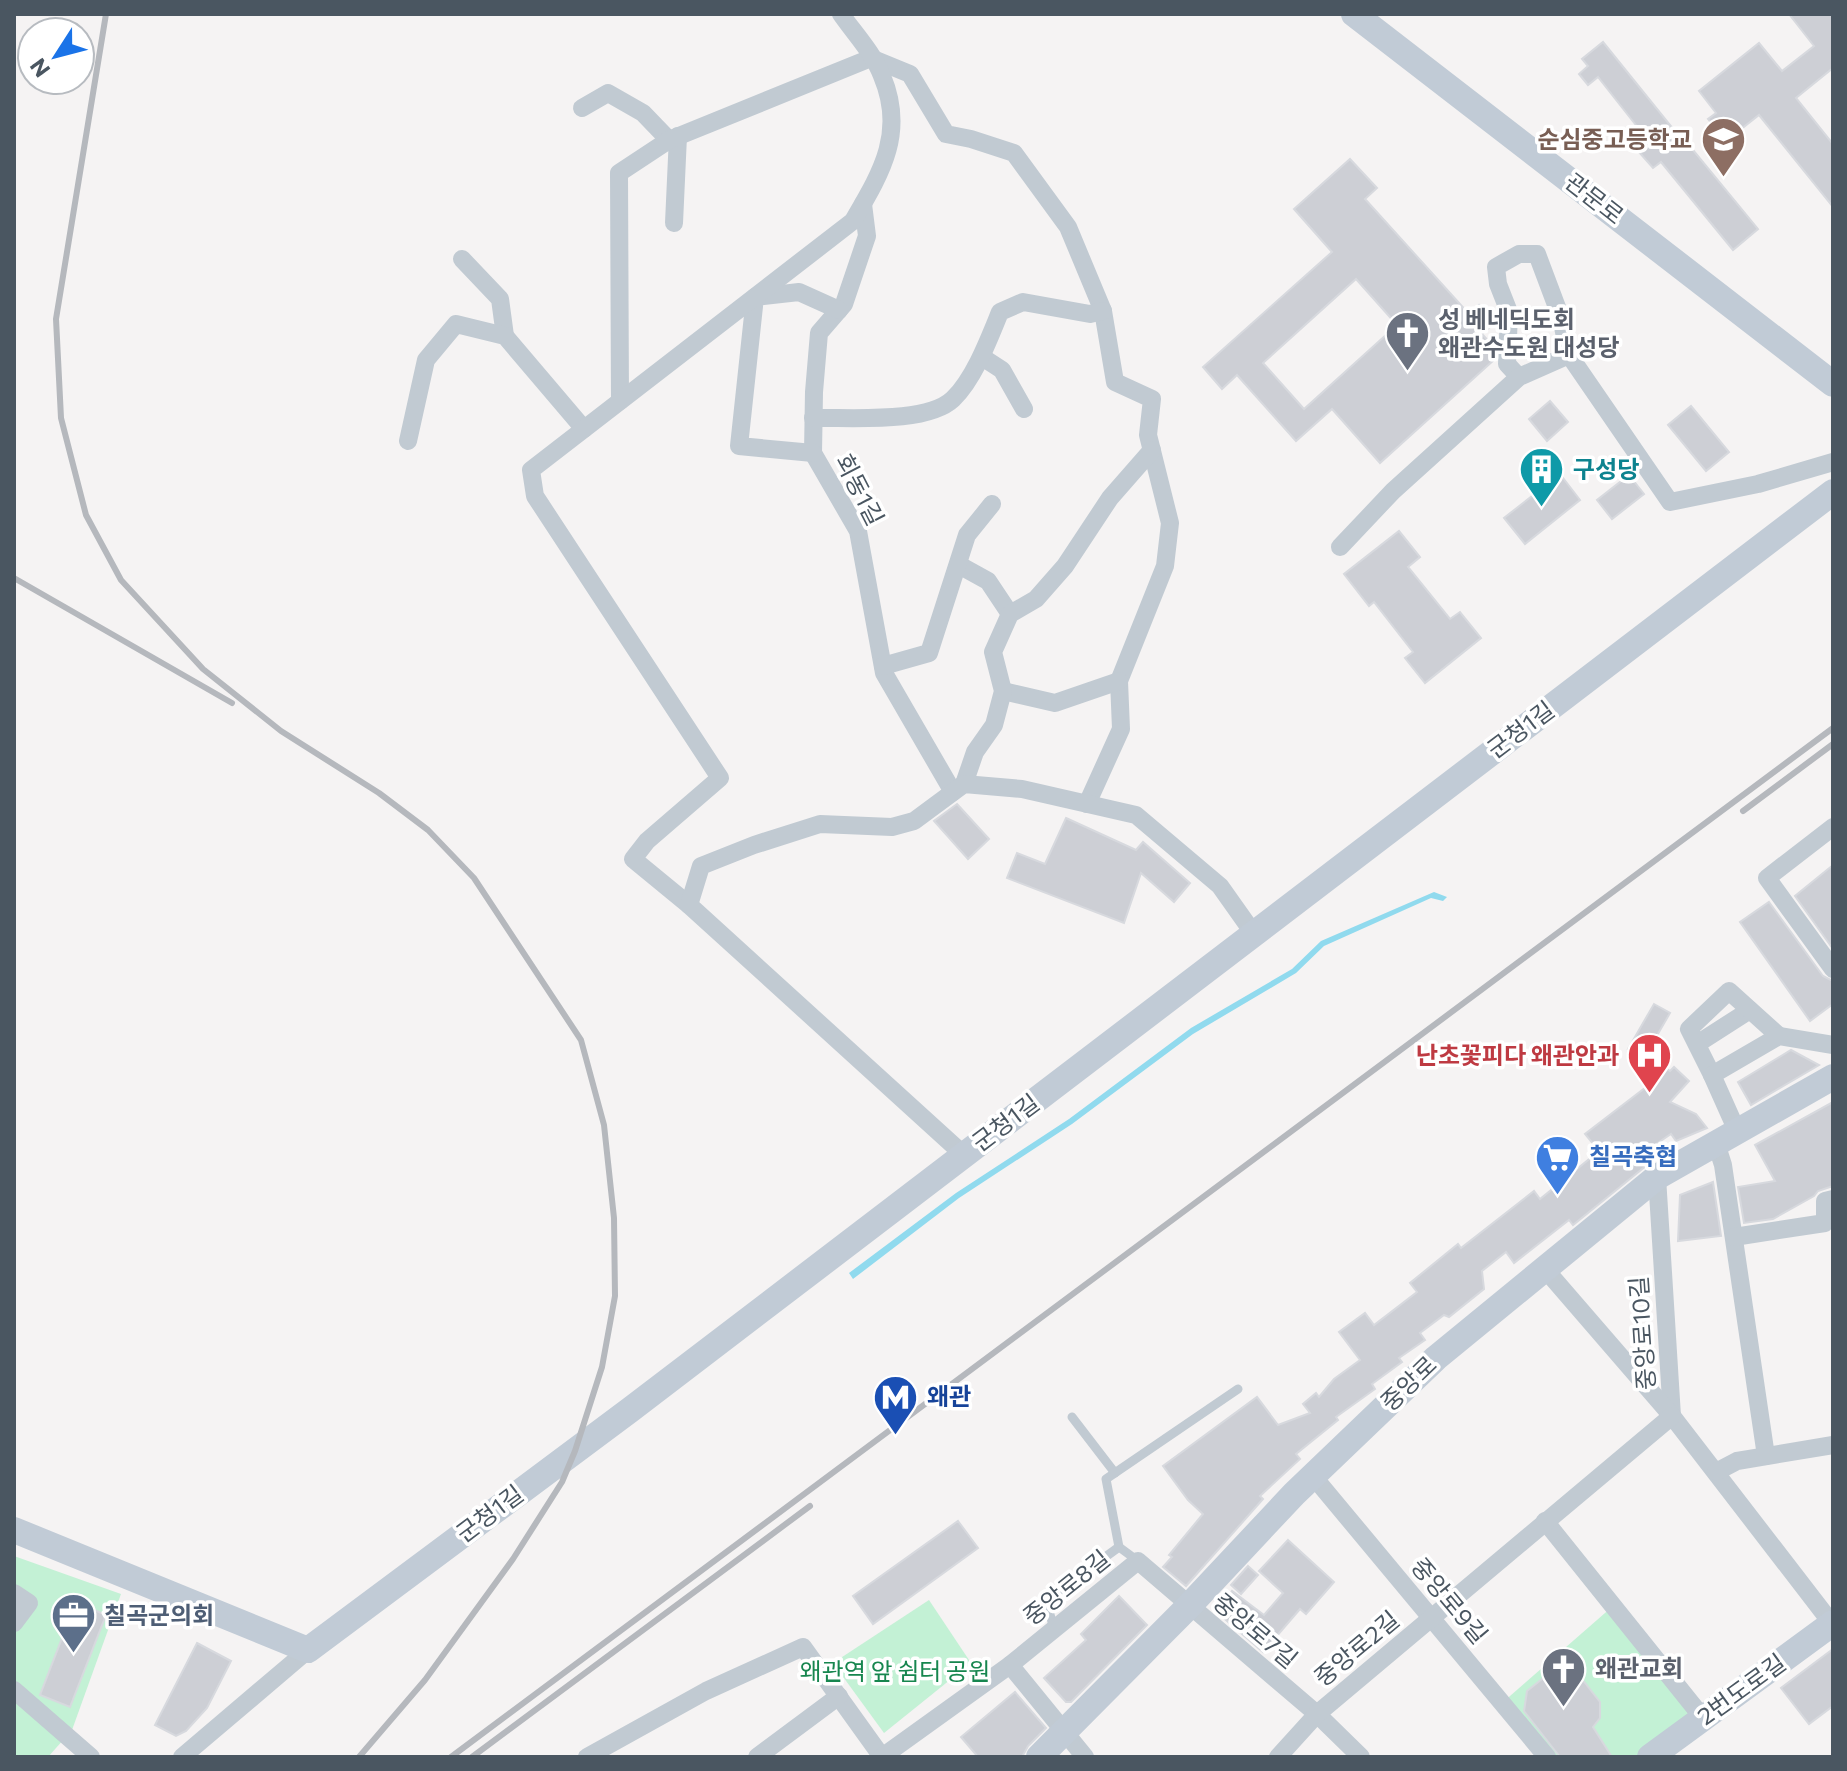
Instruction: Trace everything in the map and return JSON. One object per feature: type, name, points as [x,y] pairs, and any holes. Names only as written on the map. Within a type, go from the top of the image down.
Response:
[{"type":"street","points":[[841,14],[882,75],[894,124],[882,171],[853,221],[531,470],[535,496],[720,778],[647,841],[633,859],[689,905],[964,1155]]},
{"type":"street","name":"관문로","points":[[1354,14],[1833,384]]},
{"type":"street","points":[[620,401],[619,173],[674,138],[871,58],[910,74],[946,134],[1014,153],[1068,227],[1103,311],[1115,382],[1152,399],[1148,435],[1170,523],[1165,566],[1119,681],[1121,729],[1087,804]]},
{"type":"street","points":[[582,108],[608,93],[643,113],[674,138]]},
{"type":"street","points":[[674,138],[674,223]]},
{"type":"street","name":"회동1길","points":[[863,204],[867,236],[844,304],[819,333],[813,453],[858,531],[884,673],[958,788]]},
{"type":"street","points":[[1519,377],[1507,364],[1509,312],[1498,284],[1496,267],[1519,254],[1537,254],[1561,318],[1569,355],[1670,502],[1758,484],[1833,462]]},
{"type":"street","points":[[462,259],[500,299],[505,336],[584,429]]},
{"type":"street","points":[[755,297],[799,292],[839,310]]},
{"type":"street","points":[[755,297],[739,446],[813,453]]},
{"type":"street","points":[[813,418],[888,416],[931,411],[953,400],[982,357],[1000,312],[1023,302],[1090,314],[1103,311]]},
{"type":"street","points":[[408,441],[426,360],[456,324],[505,336]]},
{"type":"street","points":[[1340,547],[1393,491],[1519,377],[1569,355]]},
{"type":"street","points":[[982,357],[1002,370],[1024,409]]},
{"type":"street","points":[[689,905],[701,866],[820,824],[892,827],[914,821],[958,788],[975,752],[994,725],[1003,691],[993,652],[1010,614],[1036,599],[1065,566],[1110,498],[1152,450]]},
{"type":"street","name":"군청1길","points":[[182,1757],[308,1650],[630,1410],[1833,492]]},
{"type":"street","points":[[883,666],[929,653],[967,535],[992,504]]},
{"type":"street","points":[[959,565],[988,581],[1010,614]]},
{"type":"street","points":[[1003,691],[1055,703],[1119,681]]},
{"type":"street","points":[[958,788],[1022,789],[1136,815],[1220,886],[1254,934]]},
{"type":"street","points":[[1833,827],[1767,878],[1833,969]]},
{"type":"street","points":[[1766,1456],[1723,1165],[1727,1137],[1712,1075],[1689,1029],[1729,991],[1779,1036],[1833,1045]]},
{"type":"street","points":[[1697,1044],[1750,1010]]},
{"type":"street","points":[[1712,1075],[1779,1036]]},
{"type":"street","name":"중앙로","points":[[1039,1757],[1313,1476],[1436,1358],[1657,1177],[1833,1077]]},
{"type":"street","name":"중앙로10길","points":[[1657,1177],[1672,1416],[1833,1624]]},
{"type":"street","points":[[1734,1237],[1825,1223],[1825,1201],[1833,1199]]},
{"type":"street","points":[[1545,1269],[1672,1416]]},
{"type":"street","name":"중앙로2길","points":[[1278,1757],[1317,1714],[1672,1416]]},
{"type":"street","points":[[1716,1472],[1737,1461],[1833,1445]]},
{"type":"street","name":"중앙로9길","points":[[1313,1476],[1547,1757]]},
{"type":"street","points":[[1545,1521],[1703,1718]]},
{"type":"street","points":[[14,1530],[308,1650]]},
{"type":"street","name":"중앙로8길","points":[[882,1757],[1010,1665],[1138,1561],[1189,1606]]},
{"type":"street","points":[[14,1593],[29,1603],[14,1623]]},
{"type":"street","name":"중앙로7길","points":[[1189,1606],[1317,1714],[1361,1757]]},
{"type":"street","name":"2번도로길","points":[[1650,1757],[1833,1624]]},
{"type":"street","points":[[587,1757],[706,1691],[803,1647],[882,1757]]},
{"type":"street","points":[[1010,1665],[1085,1757]]},
{"type":"street","points":[[14,1690],[91,1757]]},
{"type":"street","points":[[757,1757],[839,1696]]},
{"type":"lane","points":[[1138,1561],[1119,1547],[1106,1479],[1238,1389]]},
{"type":"lane","points":[[1072,1417],[1115,1473]]},
{"type":"lane","points":[[1054,1629],[1046,1600],[1119,1547]]},
{"type":"green space","points":[[14,1556],[121,1594],[72,1730],[48,1757],[14,1757]]},
{"type":"green space","name":"왜관역 앞 쉼터 공원","points":[[929,1600],[971,1663],[884,1733],[833,1663]]},
{"type":"green space","points":[[1613,1606],[1703,1718],[1651,1757],[1547,1757],[1502,1703]]},
{"type":"water","points":[[1434,892],[1447,897],[1443,901],[1431,898],[1324,946],[1296,973],[1193,1034],[1072,1124],[959,1198],[853,1279],[849,1273],[956,1193],[1069,1119],[1191,1028],[1292,969],[1321,941]]},
{"type":"building","points":[[1789,14],[1833,14],[1833,68],[1796,98],[1833,144],[1833,207],[1759,115],[1726,141],[1708,119],[1716,113],[1699,91],[1759,43],[1782,71],[1814,46]]},
{"type":"building","points":[[1603,42],[1758,229],[1733,250],[1661,162],[1653,168],[1639,152],[1650,143],[1598,77],[1588,85],[1579,74],[1588,66],[1582,59]]},
{"type":"building","points":[[1350,159],[1377,188],[1365,199],[1469,314],[1479,305],[1495,323],[1482,334],[1496,349],[1495,359],[1380,463],[1332,409],[1296,441],[1237,375],[1222,389],[1203,367],[1332,252],[1294,209]],"holes":[[[1356,279],[1397,325],[1304,409],[1263,363]]]},
{"type":"building","points":[[1550,401],[1568,422],[1547,441],[1529,419]]},
{"type":"building","points":[[1691,406],[1729,452],[1706,471],[1668,425]]},
{"type":"building","name":"구성당","points":[[1560,474],[1580,500],[1525,544],[1504,518]]},
{"type":"building","points":[[1629,475],[1644,494],[1612,519],[1597,500]]},
{"type":"building","points":[[1399,531],[1420,557],[1408,567],[1450,619],[1460,612],[1481,638],[1425,683],[1405,658],[1413,652],[1374,602],[1369,606],[1344,574]]},
{"type":"building","points":[[957,804],[989,839],[968,859],[934,821]]},
{"type":"building","points":[[1066,818],[1136,850],[1143,842],[1190,883],[1174,902],[1141,873],[1124,923],[1007,878],[1017,853],[1045,864]]},
{"type":"building","points":[[1833,865],[1833,949],[1795,896]]},
{"type":"building","points":[[1769,902],[1823,976],[1833,981],[1833,1004],[1810,1021],[1740,922]]},
{"type":"building","points":[[1654,1004],[1670,1013],[1644,1058],[1628,1049]]},
{"type":"building","points":[[1791,1050],[1819,1065],[1751,1105],[1738,1082]]},
{"type":"building","points":[[1650,1057],[1670,1071],[1674,1067],[1689,1081],[1670,1102],[1696,1114],[1707,1128],[1676,1141],[1671,1134],[1646,1151],[1652,1161],[1573,1225],[1569,1220],[1514,1263],[1506,1252],[1482,1271],[1484,1289],[1449,1317],[1444,1315],[1420,1333],[1425,1340],[1399,1358],[1402,1362],[1372,1384],[1375,1389],[1336,1417],[1338,1420],[1296,1454],[1300,1459],[1260,1496],[1263,1499],[1186,1586],[1163,1567],[1172,1557],[1169,1555],[1203,1514],[1188,1500],[1163,1466],[1257,1397],[1278,1425],[1310,1413],[1303,1404],[1316,1393],[1319,1397],[1334,1379],[1360,1360],[1339,1332],[1365,1313],[1374,1325],[1417,1292],[1410,1283],[1458,1244],[1461,1248],[1534,1191],[1540,1199],[1599,1151],[1585,1134],[1650,1084],[1637,1074]]},
{"type":"building","points":[[1833,1102],[1833,1186],[1818,1191],[1773,1219],[1744,1223],[1738,1187],[1775,1181],[1755,1145]]},
{"type":"building","points":[[1713,1182],[1721,1236],[1678,1241],[1680,1195]]},
{"type":"building","points":[[958,1521],[978,1548],[873,1624],[853,1596]]},
{"type":"building","points":[[1288,1540],[1334,1582],[1306,1614],[1300,1609],[1263,1652],[1219,1614],[1219,1608],[1232,1591],[1264,1615],[1283,1593],[1259,1571]]},
{"type":"building","points":[[1248,1566],[1258,1575],[1241,1594],[1231,1585]]},
{"type":"building","points":[[1119,1596],[1147,1625],[1071,1702],[1066,1702],[1044,1678],[1086,1640],[1081,1634]]},
{"type":"building","name":"칠곡군의회","points":[[76,1602],[106,1615],[70,1707],[40,1695]]},
{"type":"building","points":[[197,1643],[231,1661],[207,1708],[186,1731],[176,1736],[155,1725]]},
{"type":"building","points":[[1833,1649],[1833,1706],[1809,1724],[1781,1688]]},
{"type":"building","points":[[1552,1671],[1578,1674],[1600,1702],[1600,1718],[1593,1727],[1612,1757],[1560,1757],[1524,1711],[1527,1691]]},
{"type":"building","points":[[1015,1692],[1046,1728],[1022,1757],[978,1757],[961,1737]]},
{"type":"railway","points":[[106,14],[56,319],[61,418],[86,515],[121,580],[203,669],[281,731],[379,793],[428,830],[474,878],[581,1040],[604,1125],[614,1218],[615,1296],[602,1367],[575,1451],[562,1482],[513,1559],[425,1680],[359,1757]]},
{"type":"railway","points":[[14,578],[232,703]]},
{"type":"railway","points":[[451,1757],[1833,728]]},
{"type":"railway","points":[[1743,811],[1833,744]]},
{"type":"railway","points":[[472,1757],[810,1506]]},
{"type":"place","name":"순심중고등학교","points":[[1723,179]]},
{"type":"place","name":"성 베네딕도회 왜관수도원 대성당","points":[[1407,373]]},
{"type":"place","name":"구성당","points":[[1542,509]]},
{"type":"place","name":"난초꽃피다 왜관안과","points":[[1650,1095]]},
{"type":"place","name":"칠곡축협","points":[[1558,1196]]},
{"type":"place","name":"왜관","points":[[896,1436]]},
{"type":"place","name":"칠곡군의회","points":[[73,1655]]},
{"type":"place","name":"왜관교회","points":[[1564,1708]]}]
